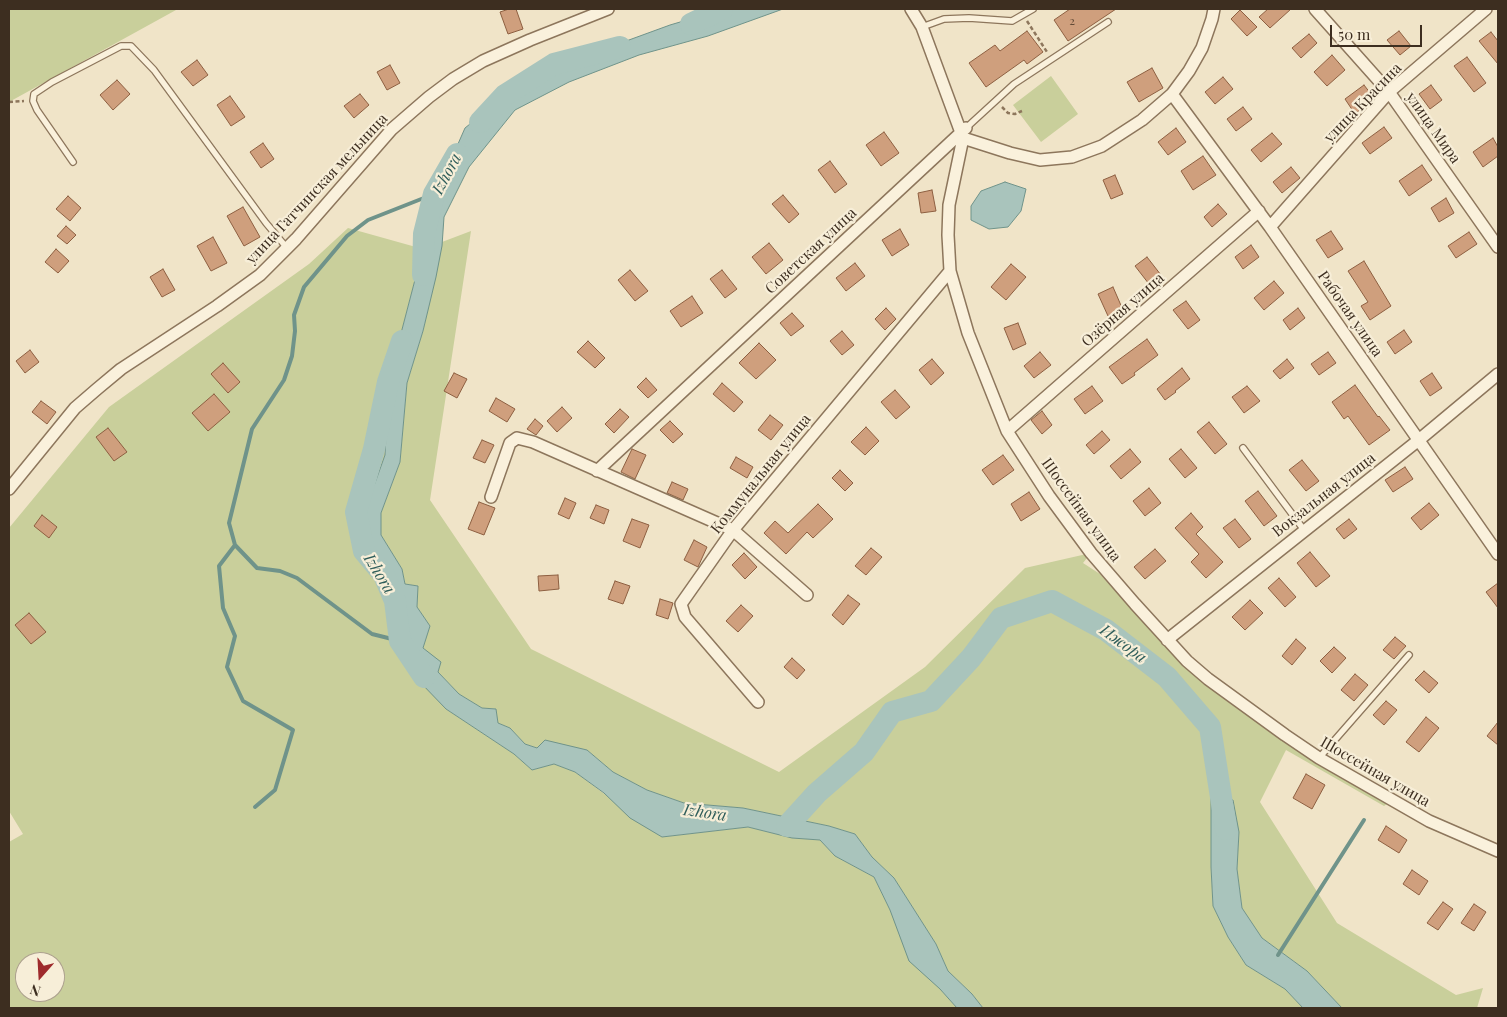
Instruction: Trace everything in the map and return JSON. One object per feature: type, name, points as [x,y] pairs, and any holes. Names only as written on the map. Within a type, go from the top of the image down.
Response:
[{"type":"street","name":"улица Гатчинская мельница","points":[[9,489],[75,408],[120,369],[217,306],[260,275],[287,248],[392,129],[429,97],[453,79],[483,61],[608,9]]},
{"type":"street","points":[[912,10],[922,27],[955,118],[964,132],[1010,153],[1040,160],[1072,157],[1102,146],[1142,120],[1172,94],[1189,71],[1202,48],[1214,9]]},
{"type":"street","name":"улица Мира","points":[[1315,9],[1389,92],[1498,247]]},
{"type":"street","name":"улица Красина","points":[[1270,227],[1389,92],[1486,9]]},
{"type":"street","name":"Рабочая улица","points":[[1172,94],[1270,227],[1420,439],[1498,554]]},
{"type":"street","name":"Шоссейная улица","points":[[964,132],[948,205],[950,271],[968,333],[1008,431],[1048,496],[1091,552],[1167,640],[1208,679],[1319,758],[1429,820],[1498,851]]},
{"type":"street","name":"Советская улица","points":[[597,471],[964,132]]},
{"type":"street","name":"Озёрная улица","points":[[1008,431],[1259,212]]},
{"type":"street","name":"Коммунальная улица","points":[[758,702],[684,617],[682,604],[732,530],[950,271]]},
{"type":"street","name":"Вокзальная улица","points":[[1167,640],[1420,439],[1498,374]]},
{"type":"street","points":[[491,498],[510,442],[518,438],[533,442],[732,530],[807,595]]},
{"type":"lane","points":[[922,27],[944,19],[969,18],[1012,21],[1033,9]]},
{"type":"lane","name":"Советская улица","points":[[964,132],[1014,84],[1108,22]]},
{"type":"lane","points":[[73,162],[46,125],[33,101],[34,94],[52,82],[121,46],[131,46],[154,70],[266,223],[287,248]]},
{"type":"lane","points":[[1243,448],[1304,530]]},
{"type":"lane","points":[[1319,758],[1410,655]]},
{"type":"path","points":[[1024,14],[1029,26],[1051,60]]},
{"type":"path","points":[[996,100],[1008,113],[1015,114],[1022,111]]},
{"type":"path","points":[[9,102],[33,101]]},
{"type":"green space","points":[[9,9],[175,9],[176,10],[9,102]]},
{"type":"green space","points":[[1051,76],[1078,114],[1041,142],[1013,105]]},
{"type":"green space","points":[[348,228],[423,249],[393,364],[388,396],[385,455],[375,483],[361,509],[365,544],[409,633],[406,654],[446,709],[514,754],[532,770],[554,764],[575,772],[662,837],[748,827],[792,838],[820,840],[835,856],[874,877],[890,910],[940,989],[957,1008],[9,1008],[9,842],[23,834],[9,811],[9,528],[109,407],[309,264]]},
{"type":"green space","points":[[471,231],[430,500],[531,649],[779,772],[925,667],[1025,568],[1091,553],[1083,563],[1100,574],[1167,648],[1247,713],[1383,796],[1387,804],[1384,806],[1286,750],[1260,802],[1337,923],[1456,995],[1483,988],[1477,1008],[1342,1008],[1307,971],[1262,938],[1242,908],[1237,869],[1239,832],[1211,867],[1213,906],[1228,937],[1246,965],[1285,989],[1303,1008],[983,1008],[972,994],[948,971],[936,944],[894,878],[872,857],[855,834],[829,826],[743,808],[684,803],[647,790],[613,772],[587,750],[537,748],[525,744],[510,728],[498,723],[495,709],[482,708],[459,694],[438,672],[423,647],[430,626],[417,607],[418,586],[405,584],[402,569],[381,535],[381,513],[400,462],[407,383],[423,331],[442,242]]},
{"type":"water","points":[[724,9],[783,9],[708,36],[639,55],[569,82],[515,110],[469,167],[444,217],[442,246],[436,277],[423,331],[407,383],[400,462],[381,513],[381,535],[402,569],[405,584],[418,586],[417,607],[430,626],[423,648],[441,662],[438,672],[459,694],[482,708],[496,709],[498,723],[510,728],[525,744],[537,748],[545,740],[587,750],[613,772],[647,790],[684,803],[743,808],[829,826],[855,834],[872,857],[894,878],[936,944],[948,971],[972,994],[983,1008],[957,1008],[940,989],[909,961],[890,910],[874,877],[835,856],[820,840],[792,838],[748,827],[662,837],[630,818],[604,793],[575,772],[554,764],[532,770],[514,754],[446,709],[419,681],[406,654],[409,633],[365,544],[361,509],[375,483],[385,455],[388,396],[393,364],[423,249],[428,222],[443,178],[465,128],[506,95],[544,71],[670,25]]},
{"type":"water","points":[[1005,182],[1026,189],[1021,211],[1008,227],[989,229],[971,220],[971,206],[981,191]]},
{"type":"water","points":[[1211,798],[1233,800],[1239,832],[1237,869],[1242,908],[1262,938],[1307,971],[1342,1008],[1303,1008],[1285,989],[1246,965],[1228,937],[1213,906]]},
{"type":"building","points":[[516,9],[523,29],[508,34],[500,12]]},
{"type":"building","points":[[1070,9],[1116,9],[1068,41],[1054,20]]},
{"type":"building","points":[[1268,9],[1291,9],[1270,28],[1259,17]]},
{"type":"building","points":[[1240,10],[1257,27],[1247,36],[1231,19]]},
{"type":"building","points":[[1027,31],[1043,52],[1027,64],[1024,60],[986,87],[969,63],[995,45],[1000,51]]},
{"type":"building","points":[[1399,31],[1411,46],[1400,55],[1387,40]]},
{"type":"building","points":[[1491,32],[1498,41],[1498,64],[1479,41]]},
{"type":"building","points":[[1309,34],[1317,43],[1301,58],[1292,48]]},
{"type":"building","points":[[1332,55],[1345,70],[1327,86],[1314,72]]},
{"type":"building","points":[[1467,57],[1486,83],[1474,92],[1454,66]]},
{"type":"building","points":[[197,60],[208,75],[193,86],[181,72]]},
{"type":"building","points":[[390,65],[400,83],[387,90],[377,72]]},
{"type":"building","points":[[1152,68],[1163,88],[1139,102],[1127,82]]},
{"type":"building","points":[[1223,77],[1233,89],[1215,104],[1205,92]]},
{"type":"building","points":[[117,80],[130,94],[113,110],[100,95]]},
{"type":"building","points":[[1364,85],[1374,98],[1355,114],[1345,99]]},
{"type":"building","points":[[1431,85],[1442,100],[1430,109],[1419,94]]},
{"type":"building","points":[[360,94],[369,105],[354,118],[344,106]]},
{"type":"building","points":[[230,96],[245,117],[231,126],[217,105]]},
{"type":"building","points":[[1243,107],[1252,119],[1236,131],[1227,119]]},
{"type":"building","points":[[1384,127],[1392,138],[1370,154],[1362,143]]},
{"type":"building","points":[[1176,128],[1186,142],[1168,155],[1158,142]]},
{"type":"building","points":[[884,132],[899,153],[881,166],[866,145]]},
{"type":"building","points":[[1272,133],[1282,144],[1261,162],[1251,150]]},
{"type":"building","points":[[1493,138],[1498,147],[1498,156],[1483,167],[1473,152]]},
{"type":"building","points":[[263,143],[274,159],[261,168],[250,152]]},
{"type":"building","points":[[1203,156],[1216,175],[1193,190],[1181,171]]},
{"type":"building","points":[[830,161],[847,184],[835,193],[818,170]]},
{"type":"building","points":[[1422,165],[1432,180],[1409,196],[1399,181]]},
{"type":"building","points":[[1291,167],[1300,178],[1282,193],[1273,182]]},
{"type":"building","points":[[1115,175],[1123,194],[1111,199],[1103,180]]},
{"type":"building","points":[[932,190],[936,211],[921,213],[918,193]]},
{"type":"building","points":[[783,195],[799,214],[789,223],[772,204]]},
{"type":"building","points":[[68,196],[81,208],[70,221],[56,209]]},
{"type":"building","points":[[1446,198],[1454,213],[1439,222],[1431,208]]},
{"type":"building","points":[[1218,204],[1227,214],[1212,227],[1204,217]]},
{"type":"building","points":[[243,207],[260,237],[244,246],[227,216]]},
{"type":"building","points":[[66,226],[76,235],[67,244],[57,236]]},
{"type":"building","points":[[900,229],[909,245],[892,256],[882,240]]},
{"type":"building","points":[[1331,231],[1343,249],[1328,258],[1316,240]]},
{"type":"building","points":[[1469,232],[1477,244],[1456,258],[1448,246]]},
{"type":"building","points":[[213,237],[227,263],[211,271],[197,246]]},
{"type":"building","points":[[769,243],[783,260],[766,274],[752,257]]},
{"type":"building","points":[[1251,245],[1259,257],[1243,269],[1235,257]]},
{"type":"building","points":[[56,249],[69,261],[58,273],[45,262]]},
{"type":"building","points":[[1147,257],[1161,275],[1149,284],[1135,266]]},
{"type":"building","points":[[1364,261],[1391,306],[1370,320],[1361,306],[1368,302],[1348,271]]},
{"type":"building","points":[[855,263],[865,276],[846,291],[836,278]]},
{"type":"building","points":[[1011,264],[1026,277],[1006,300],[991,287]]},
{"type":"building","points":[[163,269],[175,290],[162,297],[150,277]]},
{"type":"building","points":[[630,270],[648,291],[635,301],[618,280]]},
{"type":"building","points":[[722,270],[737,289],[725,298],[710,279]]},
{"type":"building","points":[[1274,281],[1284,293],[1264,310],[1254,298]]},
{"type":"building","points":[[1113,287],[1123,310],[1108,316],[1098,294]]},
{"type":"building","points":[[692,296],[703,313],[681,327],[670,311]]},
{"type":"building","points":[[1186,301],[1200,320],[1188,329],[1173,310]]},
{"type":"building","points":[[886,308],[896,319],[885,330],[875,319]]},
{"type":"building","points":[[1298,308],[1305,318],[1290,330],[1283,320]]},
{"type":"building","points":[[792,313],[804,326],[791,336],[780,323]]},
{"type":"building","points":[[1018,323],[1026,344],[1013,350],[1004,328]]},
{"type":"building","points":[[1404,330],[1412,342],[1395,354],[1387,342]]},
{"type":"building","points":[[842,331],[854,345],[842,355],[830,341]]},
{"type":"building","points":[[1147,339],[1158,355],[1122,384],[1109,367]]},
{"type":"building","points":[[588,341],[605,358],[595,368],[577,352]]},
{"type":"building","points":[[759,343],[776,360],[756,379],[739,363]]},
{"type":"building","points":[[30,350],[39,362],[25,373],[16,361]]},
{"type":"building","points":[[1040,352],[1051,365],[1034,378],[1024,366]]},
{"type":"building","points":[[1328,352],[1336,363],[1319,375],[1311,364]]},
{"type":"building","points":[[932,359],[944,373],[931,385],[919,370]]},
{"type":"building","points":[[1287,359],[1294,368],[1280,379],[1273,371]]},
{"type":"building","points":[[223,363],[240,382],[228,393],[211,374]]},
{"type":"building","points":[[1182,368],[1190,379],[1165,400],[1157,389]]},
{"type":"building","points":[[454,373],[467,379],[457,398],[444,391]]},
{"type":"building","points":[[1432,373],[1442,388],[1430,396],[1420,381]]},
{"type":"building","points":[[646,378],[657,390],[648,398],[637,387]]},
{"type":"building","points":[[722,383],[743,402],[734,412],[713,394]]},
{"type":"building","points":[[1355,385],[1390,430],[1369,445],[1348,416],[1344,419],[1332,402]]},
{"type":"building","points":[[1092,386],[1103,401],[1085,414],[1074,399]]},
{"type":"building","points":[[1247,386],[1260,401],[1244,413],[1232,397]]},
{"type":"building","points":[[895,390],[910,407],[896,419],[881,402]]},
{"type":"building","points":[[214,394],[230,412],[208,431],[192,413]]},
{"type":"building","points":[[496,398],[515,409],[507,422],[489,411]]},
{"type":"building","points":[[41,401],[56,412],[47,424],[32,412]]},
{"type":"building","points":[[562,407],[572,418],[557,432],[547,421]]},
{"type":"building","points":[[620,409],[629,417],[614,433],[605,424]]},
{"type":"building","points":[[1042,411],[1052,425],[1042,434],[1031,420]]},
{"type":"building","points":[[770,415],[783,425],[771,440],[758,430]]},
{"type":"building","points":[[535,419],[543,426],[536,435],[527,429]]},
{"type":"building","points":[[670,421],[683,434],[673,443],[660,430]]},
{"type":"building","points":[[1209,422],[1227,444],[1215,454],[1197,432]]},
{"type":"building","points":[[866,427],[879,441],[865,455],[851,442]]},
{"type":"building","points":[[108,428],[127,452],[114,461],[96,437]]},
{"type":"building","points":[[1102,431],[1110,440],[1094,454],[1086,445]]},
{"type":"building","points":[[482,440],[494,445],[485,463],[473,458]]},
{"type":"building","points":[[632,449],[646,455],[635,479],[621,472]]},
{"type":"building","points":[[1130,449],[1141,462],[1121,479],[1110,466]]},
{"type":"building","points":[[1181,449],[1197,468],[1185,478],[1169,459]]},
{"type":"building","points":[[1003,455],[1014,470],[993,485],[982,470]]},
{"type":"building","points":[[736,457],[753,467],[747,478],[730,468]]},
{"type":"building","points":[[1302,460],[1319,481],[1306,491],[1289,470]]},
{"type":"building","points":[[1405,467],[1413,479],[1393,492],[1385,480]]},
{"type":"building","points":[[840,470],[853,483],[845,491],[832,478]]},
{"type":"building","points":[[672,482],[688,489],[683,500],[667,493]]},
{"type":"building","points":[[1149,488],[1161,503],[1145,516],[1133,501]]},
{"type":"building","points":[[1258,491],[1277,516],[1264,526],[1245,501]]},
{"type":"building","points":[[1029,492],[1040,509],[1021,521],[1011,504]]},
{"type":"building","points":[[565,498],[576,503],[569,519],[558,514]]},
{"type":"building","points":[[479,502],[495,508],[484,535],[468,529]]},
{"type":"building","points":[[1429,503],[1439,515],[1421,530],[1411,518]]},
{"type":"building","points":[[818,504],[833,519],[813,538],[807,532],[786,554],[764,533],[775,521],[788,533]]},
{"type":"building","points":[[596,505],[609,510],[604,524],[590,518]]},
{"type":"building","points":[[1191,513],[1203,527],[1196,534],[1223,562],[1206,578],[1191,562],[1199,554],[1175,528]]},
{"type":"building","points":[[42,515],[57,527],[49,538],[34,526]]},
{"type":"building","points":[[632,519],[649,525],[640,548],[623,541]]},
{"type":"building","points":[[1235,519],[1251,539],[1239,548],[1223,528]]},
{"type":"building","points":[[1349,519],[1357,529],[1344,539],[1336,529]]},
{"type":"building","points":[[694,540],[707,547],[698,567],[684,560]]},
{"type":"building","points":[[871,548],[882,557],[866,575],[855,566]]},
{"type":"building","points":[[1155,549],[1166,561],[1145,579],[1134,567]]},
{"type":"building","points":[[1310,552],[1330,576],[1316,587],[1297,563]]},
{"type":"building","points":[[744,553],[757,567],[745,579],[732,565]]},
{"type":"building","points":[[558,575],[559,589],[539,591],[538,576]]},
{"type":"building","points":[[1279,578],[1296,597],[1285,607],[1268,588]]},
{"type":"building","points":[[615,581],[630,586],[623,604],[608,599]]},
{"type":"building","points":[[1498,583],[1498,608],[1486,592]]},
{"type":"building","points":[[848,595],[860,604],[843,625],[832,615]]},
{"type":"building","points":[[660,599],[673,603],[668,619],[656,615]]},
{"type":"building","points":[[1250,600],[1263,613],[1245,630],[1232,617]]},
{"type":"building","points":[[741,605],[753,616],[738,632],[726,621]]},
{"type":"building","points":[[29,613],[46,632],[31,644],[15,625]]},
{"type":"building","points":[[1395,637],[1406,646],[1394,659],[1383,650]]},
{"type":"building","points":[[1296,639],[1306,648],[1292,665],[1282,656]]},
{"type":"building","points":[[1334,647],[1346,658],[1332,673],[1320,661]]},
{"type":"building","points":[[792,658],[805,670],[797,679],[784,667]]},
{"type":"building","points":[[1424,671],[1438,683],[1429,693],[1415,680]]},
{"type":"building","points":[[1355,674],[1368,685],[1354,701],[1341,690]]},
{"type":"building","points":[[1386,701],[1397,710],[1384,725],[1373,715]]},
{"type":"building","points":[[1426,717],[1439,728],[1419,752],[1406,742]]},
{"type":"building","points":[[1498,722],[1498,745],[1487,736]]},
{"type":"building","points":[[1306,774],[1325,785],[1312,809],[1293,798]]},
{"type":"building","points":[[1386,826],[1407,840],[1399,853],[1378,840]]},
{"type":"building","points":[[1412,870],[1428,881],[1419,895],[1403,884]]},
{"type":"building","points":[[1443,902],[1453,909],[1438,930],[1427,923]]},
{"type":"building","points":[[1474,904],[1486,912],[1474,931],[1461,923]]},
{"type":"waterway","name":"Izhora","points":[[691,24],[722,9]]},
{"type":"waterway","name":"Izhora","points":[[480,122],[505,95],[554,64],[620,47]]},
{"type":"waterway","name":"Izhora","points":[[423,275],[424,234],[434,194],[457,154]]},
{"type":"waterway","points":[[400,641],[372,634],[297,578],[280,571],[257,568],[235,545],[229,523],[252,429],[284,380],[292,356],[295,331],[294,315],[304,287],[347,236],[368,220],[434,194]]},
{"type":"waterway","name":"Izhora","points":[[402,341],[388,382],[374,449],[356,512],[364,551],[384,575],[395,601],[400,641],[424,677]]},
{"type":"waterway","points":[[235,545],[219,566],[223,608],[235,636],[227,667],[243,701],[293,730],[275,790],[255,807]]},
{"type":"waterway","name":"Ижора","points":[[787,826],[817,793],[864,752],[892,712],[931,701],[971,658],[1001,618],[1052,601],[1106,630],[1167,677],[1210,727],[1226,829]]},
{"type":"waterway","points":[[1278,955],[1364,820]]}]
